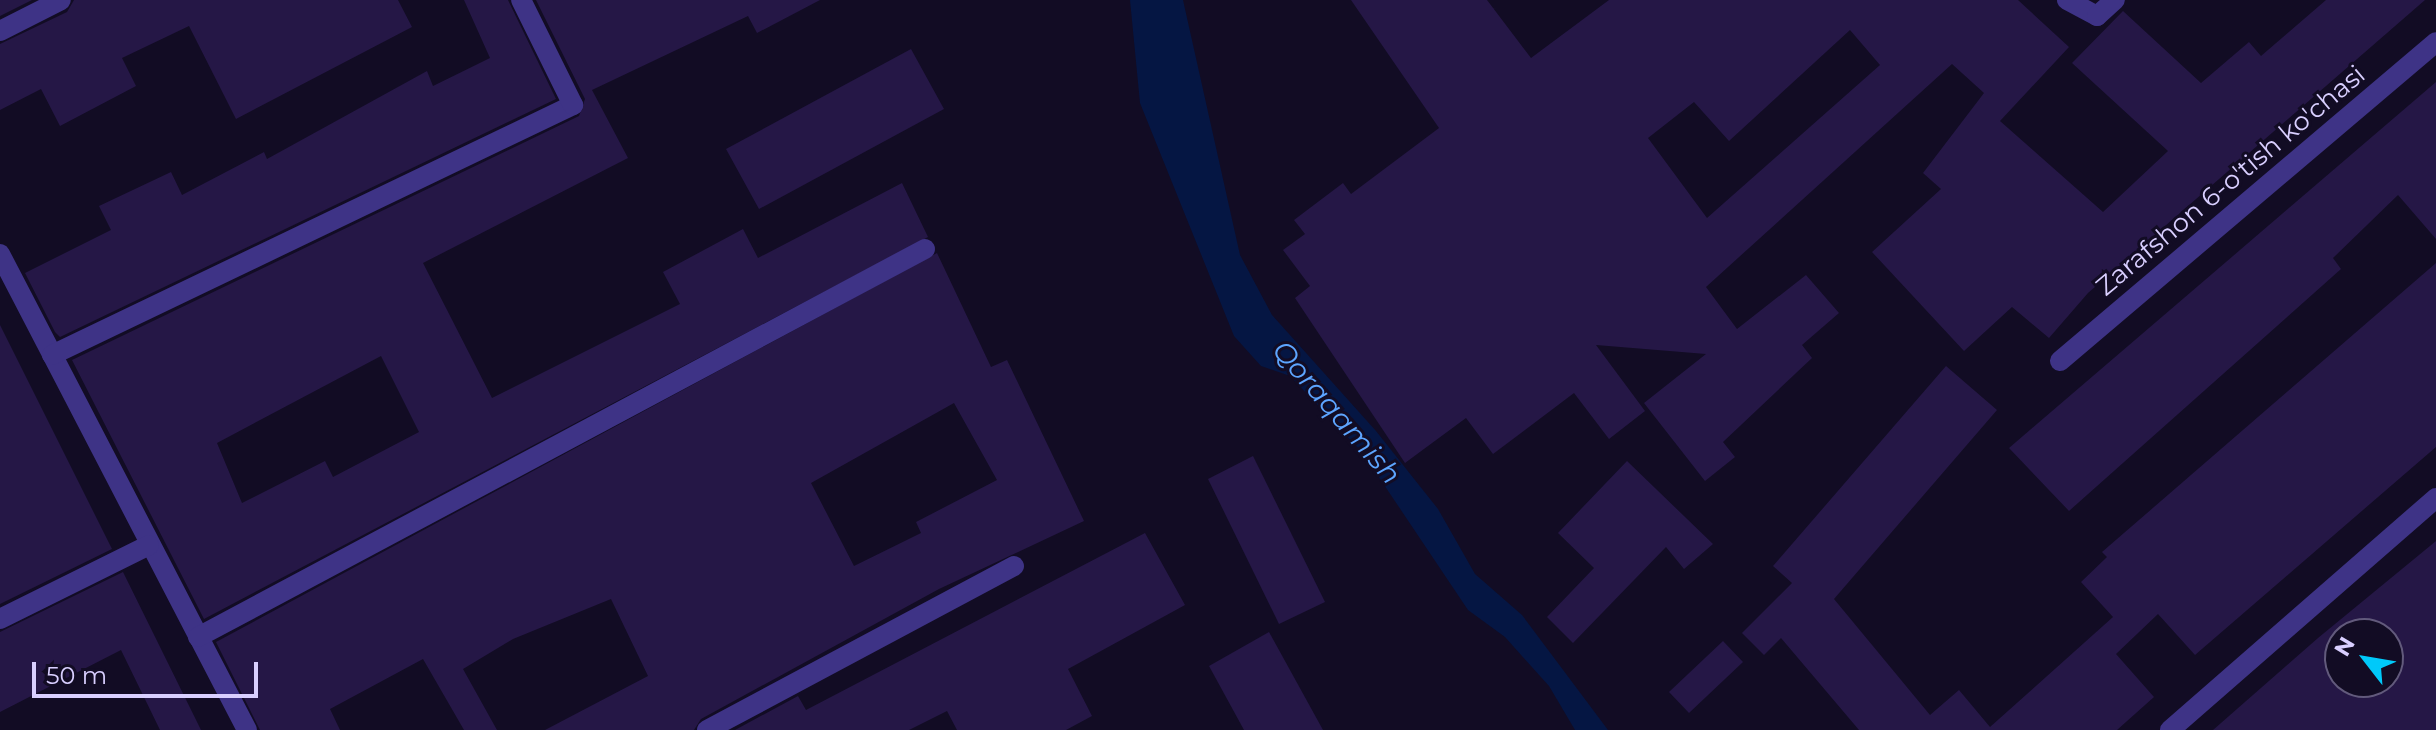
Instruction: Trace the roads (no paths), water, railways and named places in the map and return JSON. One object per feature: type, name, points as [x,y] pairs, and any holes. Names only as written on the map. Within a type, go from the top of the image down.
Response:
[{"type":"street","points":[[0,31],[61,0]]},
{"type":"street","points":[[52,355],[573,105],[521,0]]},
{"type":"street","points":[[2067,0],[2097,16],[2115,0]]},
{"type":"street","name":"Zarafshon 6-o'tish ko'chasi","points":[[2060,361],[2436,42]]},
{"type":"street","points":[[198,637],[925,249]]},
{"type":"street","points":[[0,255],[247,730]]},
{"type":"street","points":[[2170,730],[2436,498]]},
{"type":"street","points":[[0,619],[149,545]]},
{"type":"street","points":[[707,730],[1014,566]]},
{"type":"water","name":"Qoraqamish","points":[[1130,0],[1183,0],[1240,255],[1272,315],[1376,431],[1438,509],[1475,574],[1522,615],[1608,730],[1575,730],[1549,686],[1505,637],[1468,610],[1362,452],[1290,376],[1261,366],[1234,336],[1140,103]]}]
